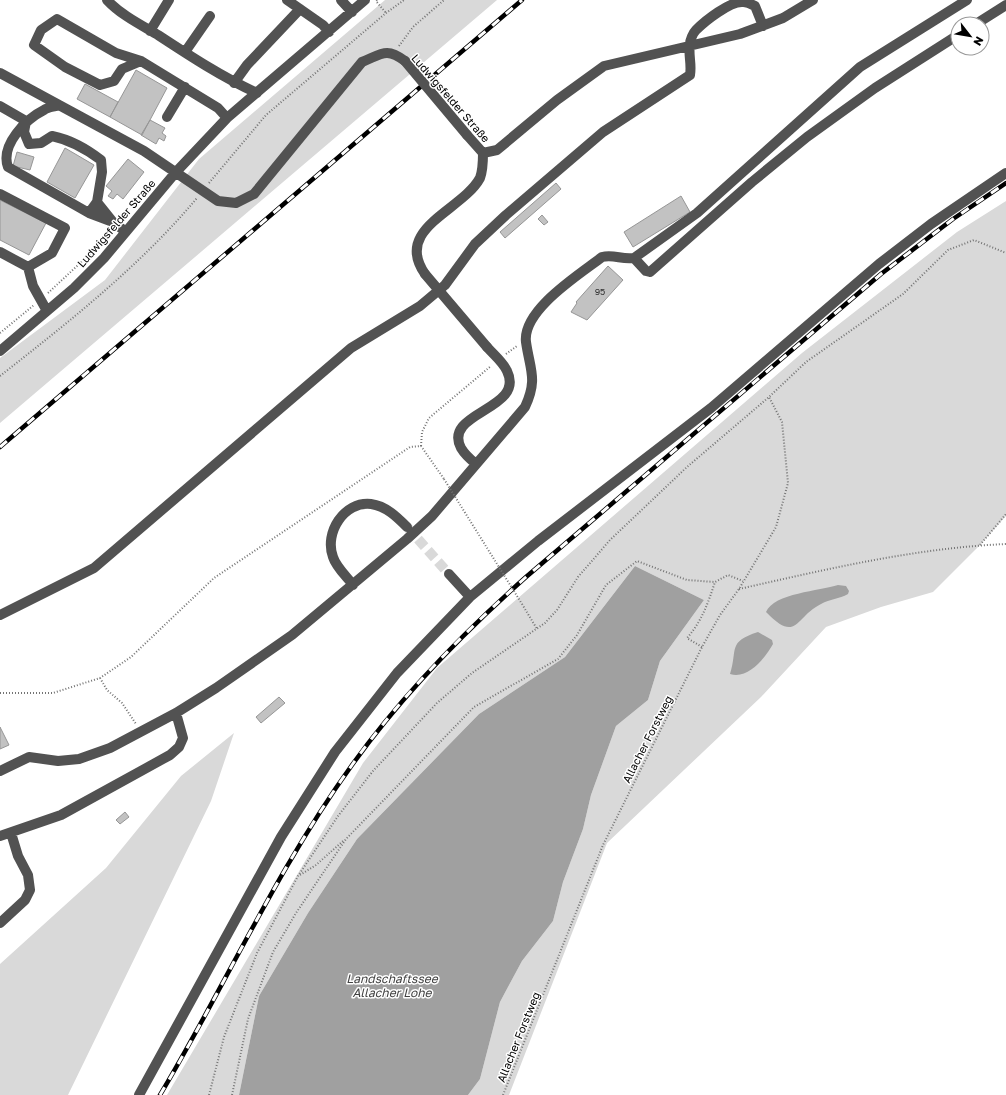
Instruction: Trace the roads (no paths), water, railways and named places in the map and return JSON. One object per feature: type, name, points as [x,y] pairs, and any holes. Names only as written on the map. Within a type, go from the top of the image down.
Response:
[{"type":"street","points":[[150,31],[169,0]]},
{"type":"street","points":[[287,0],[323,25],[329,32]]},
{"type":"street","points":[[342,0],[352,12]]},
{"type":"street","name":"Ludwigsfelder Straße","points":[[0,351],[47,311],[104,258],[176,172],[227,118],[365,0]]},
{"type":"street","points":[[483,154],[497,150],[557,100],[604,66],[740,34],[783,18],[812,0]]},
{"type":"street","points":[[0,771],[29,757],[58,761],[79,759],[110,748],[176,713],[216,688],[292,634],[353,585],[432,516],[525,407],[531,393],[533,383],[526,340],[531,321],[540,308],[552,296],[602,258],[611,255],[628,259],[634,258],[697,213],[860,68],[966,0]]},
{"type":"street","points":[[109,1],[150,31],[234,83],[257,92]]},
{"type":"street","points":[[0,615],[94,568],[351,348],[420,306],[445,285],[475,244],[506,215],[603,132],[690,75],[692,67],[690,45],[694,31],[731,4],[743,2],[755,6],[763,26]]},
{"type":"street","points":[[989,16],[1006,5]]},
{"type":"street","points":[[234,83],[247,65],[300,9]]},
{"type":"street","points":[[185,52],[210,16]]},
{"type":"street","points":[[141,61],[122,69],[114,81],[100,85],[65,67],[34,45],[41,30],[57,19],[116,53],[141,61],[218,108],[227,118]]},
{"type":"street","points":[[634,258],[646,271],[650,272],[752,182],[807,137],[875,88],[950,40]]},
{"type":"street","name":"Ludwigsfelder Straße","points":[[176,172],[218,201],[236,203],[254,194],[362,62],[383,53],[394,53],[405,61],[483,154],[483,168],[480,178],[458,201],[428,226],[418,240],[416,254],[419,265],[425,274],[487,347],[502,357],[507,370],[509,382],[508,389],[496,404],[467,421],[459,433],[458,442],[461,449],[475,464]]},
{"type":"street","points":[[0,73],[144,152],[176,172]]},
{"type":"street","points":[[167,117],[185,87]]},
{"type":"street","points":[[0,106],[26,121]]},
{"type":"street","points":[[59,106],[45,109],[26,121],[2,149],[4,161],[8,167],[89,213],[113,222]]},
{"type":"street","points":[[26,121],[24,132],[29,144],[40,143],[52,136],[67,139],[101,160],[102,172],[97,202],[89,213]]},
{"type":"street","points":[[139,1095],[281,837],[335,752],[396,674],[470,597],[538,541],[711,408],[880,264],[931,224],[1006,173]]},
{"type":"street","points":[[0,194],[65,228],[52,252],[28,267]]},
{"type":"street","points":[[97,202],[113,222],[126,232]]},
{"type":"street","points":[[0,252],[28,267],[33,286],[47,311]]},
{"type":"street","points":[[353,585],[333,558],[331,545],[331,538],[335,525],[344,513],[357,505],[371,504],[383,507],[393,513],[407,527]]},
{"type":"street","points":[[449,574],[470,597]]},
{"type":"street","points":[[0,836],[61,815],[170,755],[179,747],[183,738],[176,713]]},
{"type":"street","points":[[0,923],[26,900],[30,890],[28,875],[18,856],[11,833]]},
{"type":"water","name":"Landschaftssee Allacher Lohe","points":[[635,566],[704,600],[660,661],[648,700],[616,726],[591,795],[583,829],[563,882],[553,921],[522,961],[500,1002],[480,1079],[468,1095],[239,1095],[259,996],[308,913],[357,839],[479,714],[565,657]]},
{"type":"water","points":[[838,585],[846,586],[849,591],[848,594],[828,601],[812,609],[795,625],[790,627],[784,626],[776,621],[766,612],[778,601],[788,597]]},
{"type":"water","points":[[758,632],[772,640],[773,644],[770,650],[761,661],[749,671],[737,675],[730,674],[735,647],[742,639]]},
{"type":"tunnel","points":[[408,528],[449,574]]},
{"type":"railway","points":[[0,447],[522,0]]},
{"type":"railway","points":[[160,1095],[184,1054],[275,886],[325,805],[371,739],[434,666],[456,643],[526,577],[881,274],[953,219],[1006,183]]}]
